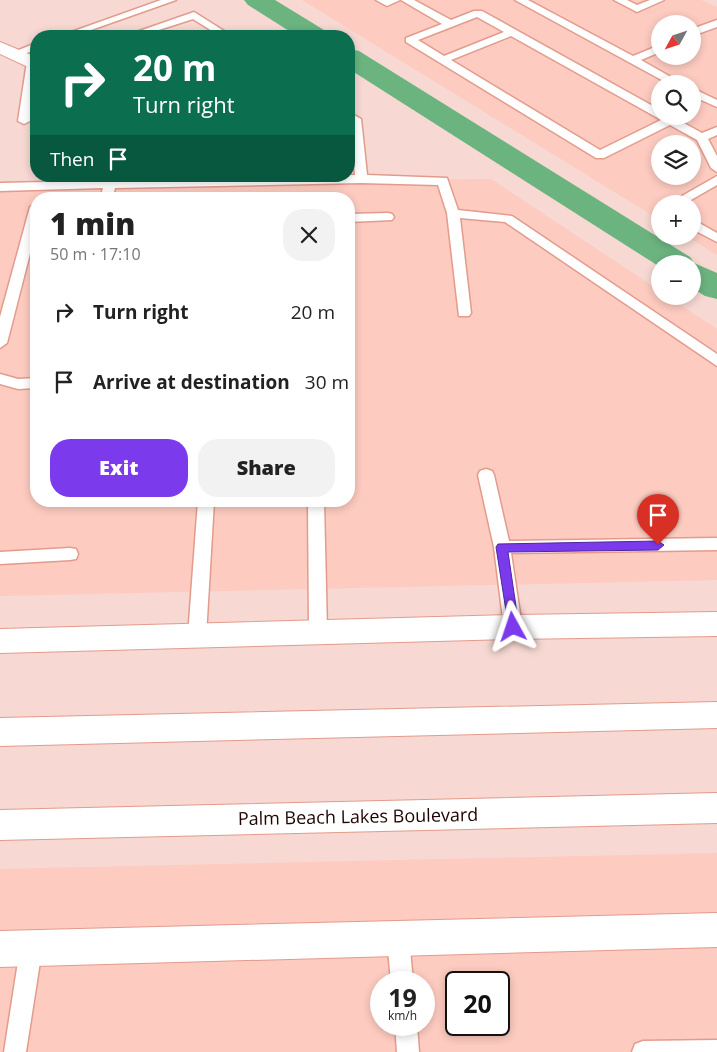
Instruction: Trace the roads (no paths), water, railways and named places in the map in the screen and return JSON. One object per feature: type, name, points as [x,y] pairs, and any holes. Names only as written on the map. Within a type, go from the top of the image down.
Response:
[{"type":"street","points":[[7,51],[30,56]]},
{"type":"street","points":[[0,641],[318,631],[717,624]]},
{"type":"street","points":[[0,732],[717,715]]},
{"type":"street","name":"Palm Beach Lakes Boulevard","points":[[0,825],[717,808]]},
{"type":"street","points":[[16,949],[717,930]]},
{"type":"lane","points":[[83,30],[171,0]]},
{"type":"lane","points":[[381,0],[387,3],[395,0]]},
{"type":"lane","points":[[406,0],[449,24]]},
{"type":"lane","points":[[520,0],[661,75]]},
{"type":"lane","points":[[619,0],[637,9],[659,0]]},
{"type":"lane","points":[[651,110],[478,13],[410,40],[600,155],[651,125]]},
{"type":"lane","points":[[148,30],[194,15],[218,30]]},
{"type":"lane","points":[[701,30],[717,23]]},
{"type":"lane","points":[[443,60],[512,32]]},
{"type":"lane","points":[[633,60],[651,52]]},
{"type":"lane","points":[[24,122],[30,87]]},
{"type":"lane","points":[[701,96],[717,104]]},
{"type":"lane","points":[[355,119],[361,180]]},
{"type":"lane","points":[[678,125],[702,138],[717,168]]},
{"type":"lane","points":[[702,138],[717,130]]},
{"type":"lane","points":[[355,180],[443,181],[453,213],[464,313]]},
{"type":"lane","points":[[690,195],[717,180]]},
{"type":"lane","points":[[47,192],[110,183],[194,182]]},
{"type":"lane","points":[[108,192],[110,183]]},
{"type":"lane","points":[[0,187],[33,192]]},
{"type":"lane","points":[[453,213],[508,218],[717,361]]},
{"type":"lane","points":[[355,218],[388,217]]},
{"type":"lane","points":[[701,228],[717,238]]},
{"type":"lane","points":[[0,343],[30,230]]},
{"type":"lane","points":[[0,379],[6,382],[30,384]]},
{"type":"lane","points":[[486,475],[502,547],[513,627]]},
{"type":"lane","points":[[197,636],[206,507]]},
{"type":"lane","points":[[316,507],[318,631]]},
{"type":"lane","points":[[502,547],[717,544]]},
{"type":"lane","points":[[0,558],[70,554]]},
{"type":"lane","points":[[398,938],[401,971]]},
{"type":"lane","points":[[15,1052],[16,949]]},
{"type":"lane","points":[[407,1036],[408,1052]]},
{"type":"lane","points":[[643,1052],[717,1051]]},
{"type":"waterway","points":[[257,0],[305,30]]},
{"type":"waterway","points":[[355,61],[664,255]]},
{"type":"waterway","points":[[701,278],[717,288]]}]
